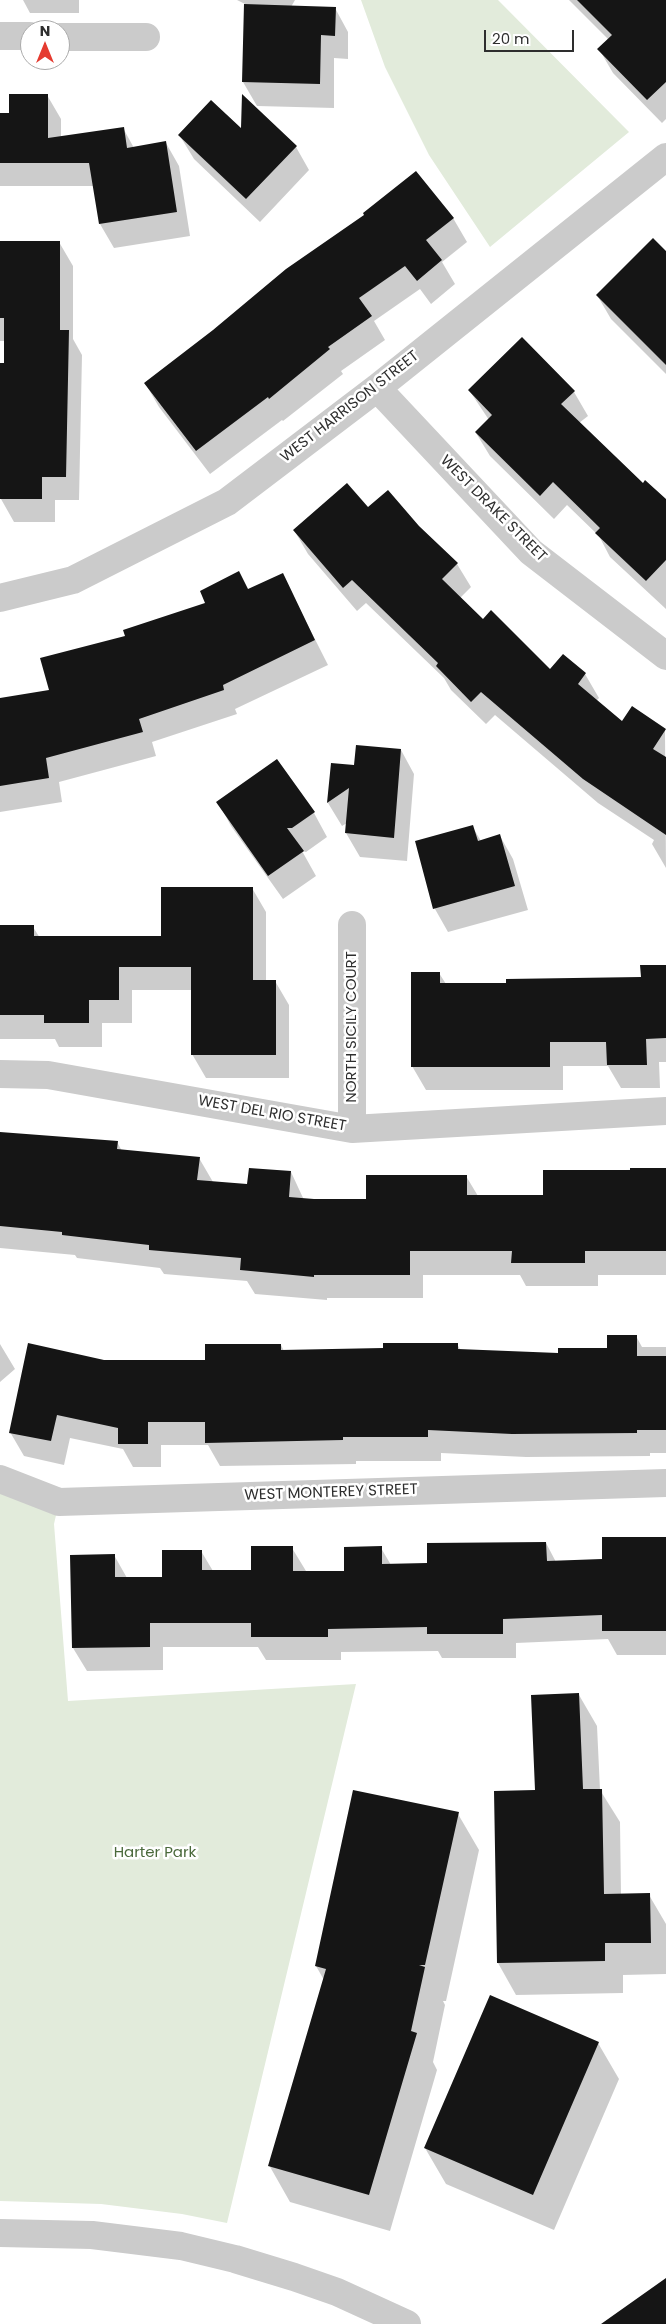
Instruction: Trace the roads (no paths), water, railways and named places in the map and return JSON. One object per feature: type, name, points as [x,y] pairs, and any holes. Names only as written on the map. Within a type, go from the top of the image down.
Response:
[{"type":"street","points":[[0,36],[20,36]]},
{"type":"street","points":[[70,36],[146,37]]},
{"type":"street","name":"WEST HARRISON STREET","points":[[0,598],[73,580],[227,502],[377,388],[666,157]]},
{"type":"street","name":"WEST DRAKE STREET","points":[[377,388],[531,552],[666,656]]},
{"type":"street","name":"NORTH SICILY COURT","points":[[352,926],[352,1129]]},
{"type":"street","name":"WEST DEL RIO STREET","points":[[0,1074],[48,1075],[352,1129],[666,1111]]},
{"type":"street","name":"WEST MONTEREY STREET","points":[[0,1478],[60,1502],[666,1483]]},
{"type":"street","points":[[0,2233],[92,2234],[181,2246],[235,2259],[294,2277],[337,2292],[407,2324]]},
{"type":"park label","name":"Harter Park","points":[[155,1853]]}]
